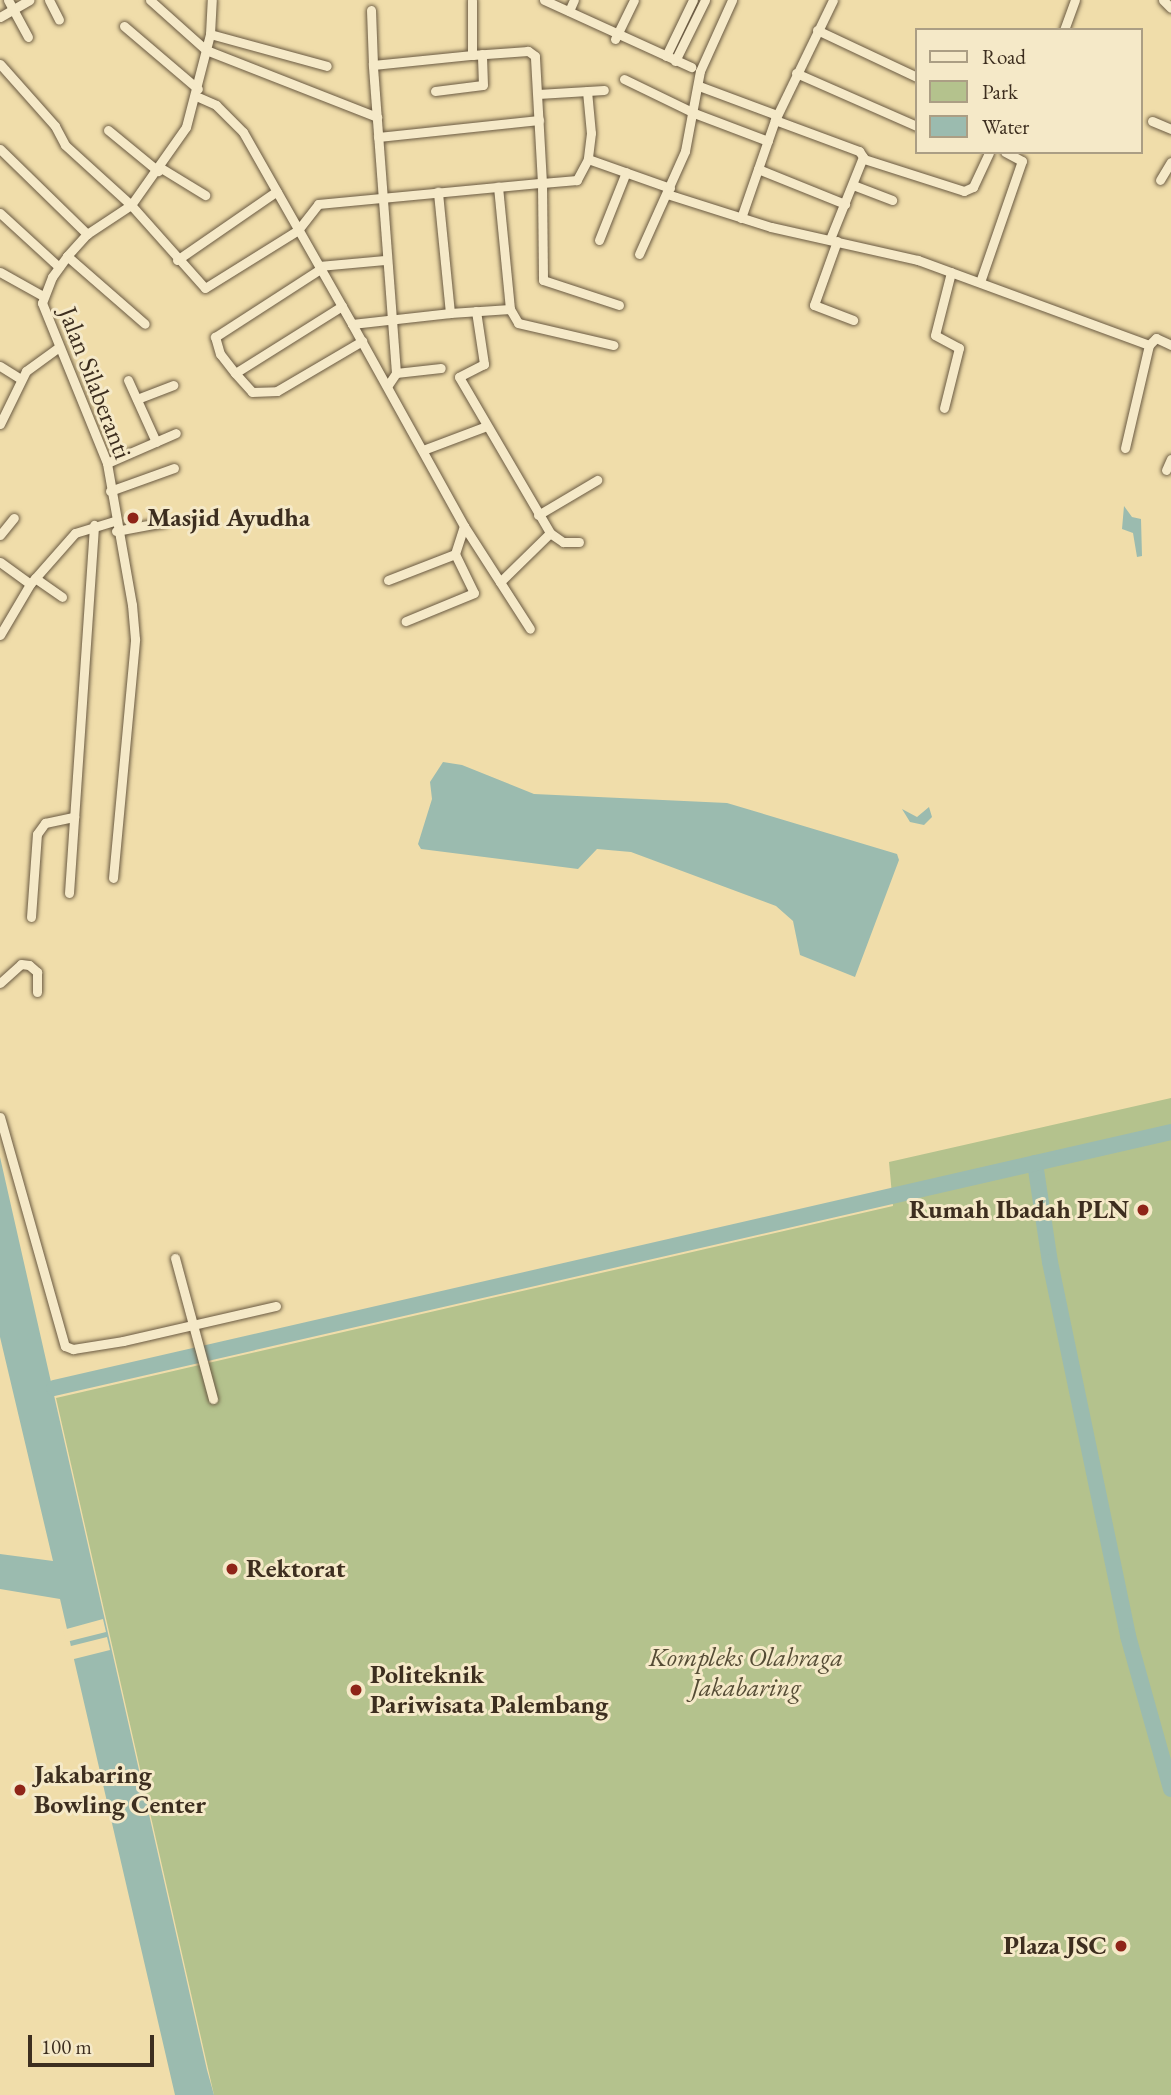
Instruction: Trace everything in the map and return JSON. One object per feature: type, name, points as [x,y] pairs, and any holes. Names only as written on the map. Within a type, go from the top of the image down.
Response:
[{"type":"street","points":[[8,0],[28,37]]},
{"type":"street","points":[[0,17],[30,0]]},
{"type":"street","points":[[50,0],[60,20]]},
{"type":"street","points":[[150,0],[206,50],[377,117]]},
{"type":"street","name":"Jalan Silaberanti","points":[[113,878],[135,639],[107,463],[43,309],[43,296],[59,267],[87,234],[131,205],[159,169],[186,127],[210,34],[212,0]]},
{"type":"street","points":[[435,91],[481,86],[471,0]]},
{"type":"street","points":[[544,0],[616,36],[691,67]]},
{"type":"street","points":[[569,11],[574,0]]},
{"type":"street","points":[[616,36],[635,0]]},
{"type":"street","points":[[670,59],[693,0]]},
{"type":"street","points":[[670,59],[705,0]]},
{"type":"street","points":[[639,254],[669,191],[694,113],[699,71],[732,0]]},
{"type":"street","points":[[741,218],[776,117],[833,0]]},
{"type":"street","points":[[1065,28],[1075,0]]},
{"type":"street","points":[[1163,0],[1171,8]]},
{"type":"street","points":[[370,10],[385,260],[396,373],[388,385]]},
{"type":"street","points":[[124,26],[243,131],[388,385],[464,527],[530,629]]},
{"type":"street","points":[[817,30],[916,77]]},
{"type":"street","points":[[210,34],[327,66]]},
{"type":"street","points":[[373,65],[477,54],[531,52],[536,60],[538,94],[543,280],[619,305]]},
{"type":"street","points":[[0,64],[55,126],[65,145],[131,205],[177,260],[208,288],[298,230],[318,204],[577,180],[588,159],[591,132],[587,91]]},
{"type":"street","points":[[796,73],[916,126]]},
{"type":"street","points":[[624,79],[694,113],[768,141]]},
{"type":"street","points":[[699,86],[859,151],[864,159],[964,191],[973,187],[988,154]]},
{"type":"street","points":[[538,94],[604,90]]},
{"type":"street","points":[[378,137],[539,120]]},
{"type":"street","points":[[1152,121],[1171,129]]},
{"type":"street","points":[[108,130],[159,169],[205,195]]},
{"type":"street","points":[[0,149],[87,234]]},
{"type":"street","points":[[980,282],[1022,161],[1009,154]]},
{"type":"street","points":[[588,159],[741,218],[951,272],[1149,345]]},
{"type":"street","points":[[853,320],[814,304],[845,204],[864,159]]},
{"type":"street","points":[[1160,180],[1171,162]]},
{"type":"street","points":[[758,169],[845,204]]},
{"type":"street","points":[[599,240],[626,172]]},
{"type":"street","points":[[853,185],[892,200]]},
{"type":"street","points":[[498,187],[510,309],[518,323],[613,345]]},
{"type":"street","points":[[177,260],[277,191]]},
{"type":"street","points":[[438,192],[450,313]]},
{"type":"street","points":[[0,213],[59,267]]},
{"type":"street","points":[[67,256],[145,324]]},
{"type":"street","points":[[362,341],[277,391],[256,394],[220,354],[215,337],[320,267],[385,260]]},
{"type":"street","points":[[0,272],[43,296]]},
{"type":"street","points":[[944,408],[958,347],[935,335],[951,272]]},
{"type":"street","points":[[235,373],[341,306]]},
{"type":"street","points":[[352,324],[510,309]]},
{"type":"street","points":[[476,312],[484,365],[459,377],[551,533],[563,542],[579,542]]},
{"type":"street","points":[[1125,448],[1149,345],[1156,338],[1171,345]]},
{"type":"street","points":[[0,424],[21,379],[32,365],[59,347]]},
{"type":"street","points":[[0,366],[21,379]]},
{"type":"street","points":[[396,373],[441,369]]},
{"type":"street","points":[[128,380],[156,442]]},
{"type":"street","points":[[137,399],[173,386]]},
{"type":"street","points":[[423,450],[487,426]]},
{"type":"street","points":[[107,463],[176,433]]},
{"type":"street","points":[[1166,470],[1171,459]]},
{"type":"street","points":[[110,491],[174,468]]},
{"type":"street","points":[[538,515],[597,480]]},
{"type":"street","points":[[0,536],[14,518]]},
{"type":"street","points":[[0,635],[33,581],[75,533],[94,525],[164,522]]},
{"type":"street","points":[[69,893],[94,525]]},
{"type":"street","points":[[406,621],[474,593],[455,554],[464,527]]},
{"type":"street","points":[[500,582],[551,533]]},
{"type":"street","points":[[388,580],[455,554]]},
{"type":"street","points":[[0,562],[62,597]]},
{"type":"street","points":[[31,917],[37,834],[45,823],[74,817]]},
{"type":"street","points":[[0,983],[21,964],[29,965],[37,972],[37,992]]},
{"type":"street","points":[[0,1117],[61,1343],[74,1349],[276,1306]]},
{"type":"street","points":[[175,1258],[213,1399]]},
{"type":"green space","name":"Kompleks Olahraga Jakabaring","points":[[1171,1098],[1171,2095],[214,2095],[56,1398],[893,1206],[889,1162]]},
{"type":"water","points":[[1124,506],[1132,517],[1141,519],[1142,556],[1137,557],[1133,533],[1122,529]]},
{"type":"water","points":[[443,762],[462,765],[534,794],[727,803],[897,854],[899,860],[855,977],[800,955],[793,921],[776,906],[631,852],[597,849],[578,869],[421,849],[418,844],[432,799],[430,782]]},
{"type":"water","points":[[929,807],[932,817],[924,825],[910,822],[902,809],[917,817]]},
{"type":"water","points":[[0,1157],[214,2095],[175,2095],[60,1599],[0,1589],[0,1554],[53,1561],[0,1337]]},
{"type":"pier","points":[[103,1619],[106,1632],[66,1642],[63,1630]]},
{"type":"pier","points":[[107,1637],[110,1650],[70,1660],[67,1647]]},
{"type":"waterway","points":[[54,1388],[1171,1132]]},
{"type":"waterway","points":[[1035,1163],[1050,1262],[1128,1636],[1171,1789]]},
{"type":"place","name":"Masjid Ayudha","points":[[133,518]]},
{"type":"place","name":"Rumah Ibadah PLN","points":[[1143,1210]]},
{"type":"place","name":"Rektorat","points":[[232,1569]]},
{"type":"place","name":"Politeknik Pariwisata Palembang","points":[[356,1690]]},
{"type":"place","name":"Jakabaring Bowling Center","points":[[20,1790]]},
{"type":"place","name":"Plaza JSC","points":[[1121,1946]]}]
